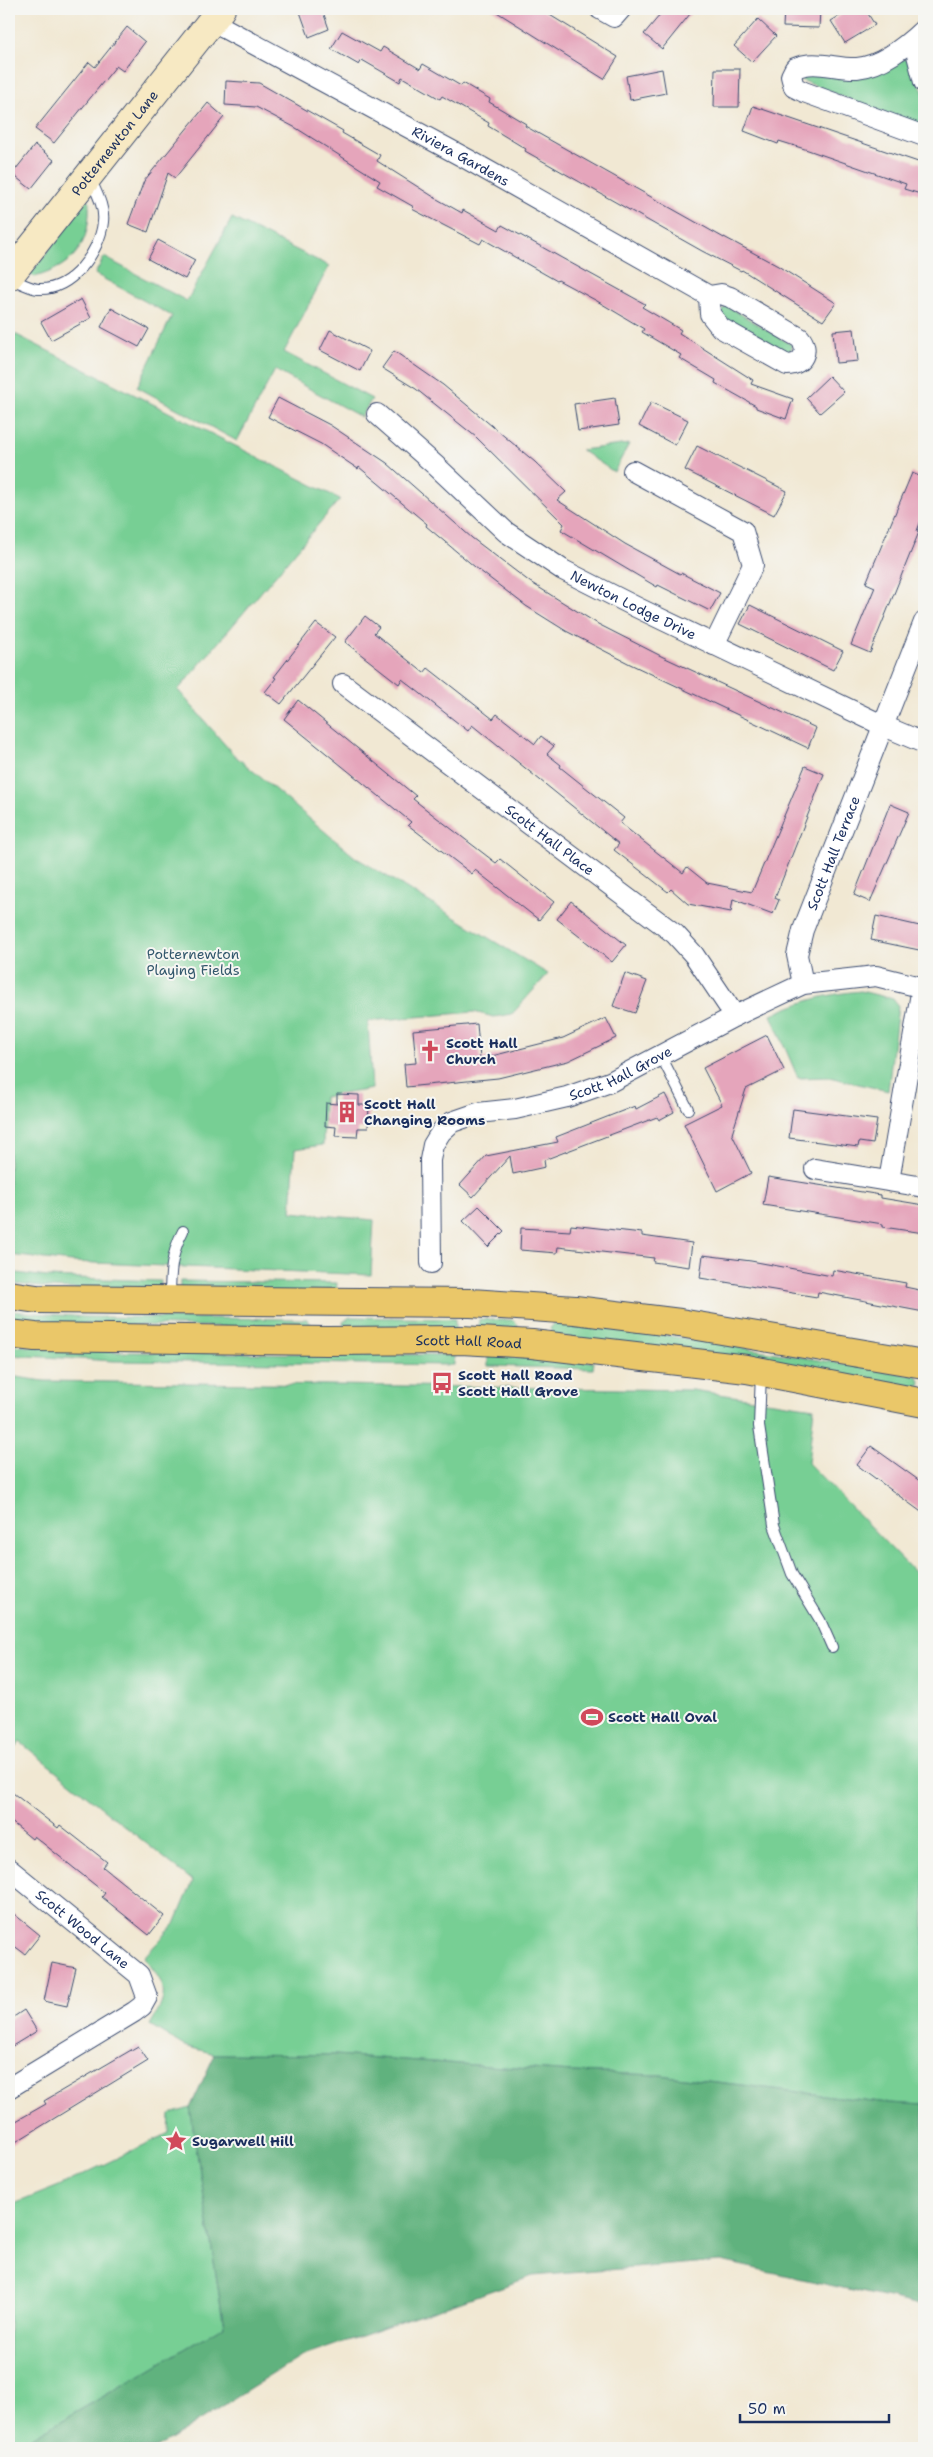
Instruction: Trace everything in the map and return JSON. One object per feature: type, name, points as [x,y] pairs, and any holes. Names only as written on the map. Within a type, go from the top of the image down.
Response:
[{"type":"highway","points":[[9,1295],[37,1299],[328,1303],[431,1301],[575,1310],[680,1323],[924,1364]]},
{"type":"highway","points":[[327,1341],[328,1303]]},
{"type":"highway","points":[[532,1344],[535,1308]]},
{"type":"highway","name":"Scott Hall Road","points":[[9,1334],[35,1337],[327,1341],[461,1340],[532,1344],[761,1372],[924,1403]]},
{"type":"main road","name":"Potternewton Lane","points":[[9,277],[216,15]]},
{"type":"street","name":"Riviera Gardens","points":[[216,15],[708,296],[726,295],[796,335],[804,342],[804,356],[797,363],[788,365],[721,328],[710,314],[708,296]]},
{"type":"street","points":[[922,31],[917,55],[924,82]]},
{"type":"street","points":[[922,31],[887,57],[869,65],[857,68],[808,63],[795,68],[791,76],[794,87],[804,92],[924,136]]},
{"type":"street","name":"Newton Lodge Drive","points":[[376,414],[435,465],[506,532],[563,570],[924,744]]},
{"type":"street","points":[[632,471],[743,531],[753,565],[714,644]]},
{"type":"street","name":"Scott Hall Terrace","points":[[803,984],[797,955],[803,930],[924,622]]},
{"type":"street","name":"Scott Hall Place","points":[[343,684],[675,934],[694,956],[734,1016]]},
{"type":"street","name":"Scott Hall Grove","points":[[431,1263],[430,1160],[433,1145],[441,1132],[452,1122],[466,1116],[515,1109],[567,1097],[610,1082],[734,1016],[803,984],[876,976],[923,987]]},
{"type":"street","points":[[888,1181],[923,987]]},
{"type":"street","points":[[815,1169],[924,1187]]},
{"type":"street","name":"Scott Wood Lane","points":[[9,1869],[138,1975],[147,1997],[142,2006],[134,2012],[9,2088]]},
{"type":"lane","points":[[9,277],[38,289],[61,284],[79,270],[96,247],[103,222],[102,205],[88,175]]},
{"type":"lane","points":[[661,1056],[688,1109]]},
{"type":"lane","points":[[170,1300],[170,1277],[174,1247],[183,1231]]},
{"type":"lane","points":[[761,1372],[759,1426],[774,1525],[792,1574],[820,1620],[832,1647]]},
{"type":"green space","points":[[907,59],[924,93],[924,130],[799,79],[806,71]]},
{"type":"green space","points":[[87,199],[89,200],[89,215],[87,228],[84,240],[78,250],[71,259],[61,266],[35,277],[31,275],[31,273]]},
{"type":"green space","points":[[232,218],[329,266],[284,352],[372,399],[361,417],[275,370],[237,441],[137,387],[172,316],[95,274],[104,257],[187,301]]},
{"type":"green space","points":[[727,306],[792,345],[791,350],[784,354],[730,324],[721,312]]},
{"type":"green space","name":"Potternewton Playing Fields","points":[[9,331],[340,499],[178,690],[233,754],[355,857],[548,974],[512,1014],[494,1017],[474,1012],[368,1021],[372,1089],[324,1097],[323,1145],[295,1149],[291,1212],[374,1220],[371,1275],[72,1262],[9,1255]]},
{"type":"green space","points":[[629,444],[614,472],[581,450]]},
{"type":"green space","points":[[861,991],[893,999],[898,1006],[888,1091],[829,1077],[798,1078],[771,1015],[814,999]]},
{"type":"green space","points":[[9,1272],[47,1277],[161,1281],[160,1292],[49,1288],[9,1283]]},
{"type":"green space","points":[[180,1281],[337,1283],[336,1293],[180,1292]]},
{"type":"green space","points":[[9,1311],[85,1317],[307,1319],[311,1324],[310,1328],[9,1323]]},
{"type":"green space","points":[[350,1317],[455,1319],[455,1332],[346,1330],[343,1322]]},
{"type":"green space","points":[[479,1319],[513,1320],[518,1325],[517,1330],[478,1332]]},
{"type":"green space","points":[[555,1323],[652,1333],[918,1376],[921,1384],[916,1388],[553,1335],[550,1328]]},
{"type":"green space","points":[[9,1345],[114,1352],[454,1355],[454,1365],[114,1361],[9,1355]]},
{"type":"green space","points":[[488,1356],[594,1362],[593,1369],[488,1366]]},
{"type":"green space","points":[[9,1376],[44,1381],[692,1390],[814,1408],[808,1463],[924,1582],[924,2105],[888,2103],[660,2075],[572,2072],[335,2055],[215,2054],[184,2046],[150,2025],[161,2004],[163,1990],[157,1975],[144,1957],[175,1924],[193,1881],[20,1742],[9,1755]]},
{"type":"green space","points":[[215,2054],[335,2055],[572,2072],[659,2075],[888,2103],[924,2105],[924,2306],[721,2261],[533,2276],[301,2357],[156,2448],[15,2448],[224,2326],[190,2108]]},
{"type":"green space","points":[[190,2108],[224,2326],[15,2448],[9,2448],[9,2206],[59,2186],[169,2133],[170,2114]]},
{"type":"building","points":[[299,9],[322,9],[329,29],[309,37]]},
{"type":"building","points":[[492,9],[540,9],[618,57],[604,79]]},
{"type":"building","points":[[665,9],[694,9],[662,49],[644,34]]},
{"type":"building","points":[[784,9],[820,9],[819,28],[783,27]]},
{"type":"building","points":[[851,9],[865,9],[875,25],[845,43],[831,21]]},
{"type":"building","points":[[758,19],[776,36],[752,62],[734,46]]},
{"type":"building","points":[[127,27],[145,42],[123,71],[116,66],[54,143],[35,129],[89,62],[95,67]]},
{"type":"building","points":[[342,31],[380,52],[383,47],[420,69],[423,64],[461,86],[463,83],[490,99],[489,102],[526,124],[525,126],[724,238],[778,266],[836,303],[823,321],[742,270],[702,251],[525,151],[526,149],[488,126],[489,123],[442,96],[440,99],[402,77],[400,82],[362,60],[359,65],[331,49]]},
{"type":"building","points":[[662,69],[666,93],[630,100],[626,76]]},
{"type":"building","points":[[715,69],[740,69],[739,107],[714,107]]},
{"type":"building","points":[[226,81],[259,83],[343,131],[342,133],[380,155],[377,161],[437,199],[462,213],[463,210],[499,230],[502,225],[645,304],[642,307],[681,330],[679,333],[753,380],[751,384],[793,399],[786,419],[756,408],[756,406],[715,383],[716,380],[679,358],[681,355],[642,332],[644,329],[597,301],[557,281],[483,239],[480,244],[412,209],[414,207],[377,186],[380,181],[296,128],[256,107],[225,105]]},
{"type":"building","points":[[208,103],[224,117],[175,178],[168,173],[148,232],[128,224],[144,181]]},
{"type":"building","points":[[753,106],[924,164],[924,195],[904,189],[906,184],[808,150],[779,141],[778,144],[744,131]]},
{"type":"building","points":[[35,145],[54,160],[31,189],[12,174]]},
{"type":"building","points":[[158,240],[195,260],[185,279],[148,259]]},
{"type":"building","points":[[81,299],[91,318],[51,340],[41,322]]},
{"type":"building","points":[[111,308],[149,329],[139,347],[101,327]]},
{"type":"building","points":[[854,329],[858,361],[836,363],[833,331]]},
{"type":"building","points":[[330,330],[370,351],[360,371],[320,350]]},
{"type":"building","points":[[394,351],[443,385],[535,462],[566,492],[557,500],[625,544],[720,593],[710,611],[658,585],[657,587],[561,530],[564,524],[476,437],[416,389],[382,368]]},
{"type":"building","points":[[829,376],[844,392],[820,413],[806,398]]},
{"type":"building","points":[[278,398],[330,425],[387,463],[472,538],[530,582],[598,624],[661,656],[816,728],[808,748],[630,664],[566,631],[526,606],[475,567],[359,467],[358,469],[321,444],[268,417]]},
{"type":"building","points":[[615,398],[619,425],[578,431],[574,404]]},
{"type":"building","points":[[651,402],[688,420],[675,445],[639,426]]},
{"type":"building","points":[[697,446],[787,491],[774,515],[685,470]]},
{"type":"building","points":[[912,473],[924,478],[924,512],[917,531],[919,532],[870,653],[851,645],[875,587],[866,583]]},
{"type":"building","points":[[750,605],[843,651],[833,670],[740,624]]},
{"type":"building","points":[[365,616],[379,627],[374,633],[424,673],[428,668],[493,719],[497,714],[535,744],[541,736],[554,746],[547,754],[561,765],[560,767],[624,818],[620,823],[683,873],[687,867],[707,883],[752,892],[805,766],[824,774],[775,898],[779,900],[773,914],[733,899],[731,912],[688,904],[671,889],[668,892],[614,850],[619,844],[472,725],[468,731],[402,679],[399,684],[345,642]]},
{"type":"building","points":[[316,623],[335,637],[281,704],[265,692],[276,678],[274,677]]},
{"type":"building","points":[[298,700],[416,796],[413,799],[496,863],[500,859],[554,902],[539,920],[475,870],[472,874],[408,825],[411,822],[284,719]]},
{"type":"building","points":[[890,804],[909,812],[870,902],[854,895]]},
{"type":"building","points":[[571,901],[626,945],[612,962],[557,919]]},
{"type":"building","points":[[876,916],[924,927],[924,951],[871,940]]},
{"type":"building","points":[[625,973],[647,981],[635,1013],[613,1006]]},
{"type":"building","points":[[606,1018],[616,1038],[568,1061],[498,1078],[406,1087],[404,1064],[416,1063],[413,1030],[477,1024],[480,1059],[563,1038]]},
{"type":"building","points":[[767,1035],[784,1070],[746,1089],[732,1134],[751,1173],[717,1191],[684,1124],[722,1105],[703,1068]]},
{"type":"building","name":"Scott Hall Changing Rooms","points":[[337,1094],[359,1095],[359,1105],[369,1105],[368,1128],[358,1128],[357,1137],[335,1136],[336,1127],[325,1126],[326,1103],[337,1104]]},
{"type":"building","points":[[665,1094],[674,1112],[659,1120],[657,1117],[544,1160],[545,1167],[513,1174],[510,1156],[473,1197],[460,1185],[486,1156],[558,1142],[556,1137],[635,1106],[636,1109]]},
{"type":"building","points":[[793,1109],[877,1120],[873,1144],[859,1142],[858,1147],[789,1138]]},
{"type":"building","points":[[768,1177],[881,1195],[881,1198],[924,1205],[924,1233],[883,1227],[883,1224],[763,1205]]},
{"type":"building","points":[[479,1206],[504,1231],[488,1247],[463,1221]]},
{"type":"building","points":[[571,1225],[642,1233],[642,1236],[692,1243],[689,1267],[653,1262],[654,1258],[558,1247],[557,1253],[520,1250],[521,1228],[570,1231]]},
{"type":"building","points":[[703,1255],[751,1261],[832,1276],[833,1270],[906,1283],[905,1287],[924,1291],[924,1312],[818,1292],[817,1297],[700,1278]]},
{"type":"building","points":[[871,1446],[924,1484],[924,1514],[857,1465]]},
{"type":"building","points":[[9,1790],[58,1828],[60,1825],[107,1862],[103,1867],[164,1916],[149,1935],[102,1897],[105,1893],[34,1836],[32,1839],[9,1820]]},
{"type":"building","points":[[9,1910],[40,1935],[25,1954],[9,1942]]},
{"type":"building","points":[[52,1963],[76,1968],[67,2006],[44,2001]]},
{"type":"building","points":[[24,2010],[37,2031],[9,2048],[9,2020]]},
{"type":"building","points":[[138,2046],[148,2061],[9,2146],[9,2125],[46,2104],[44,2101]]},
{"type":"place","name":"Scott Hall Church","points":[[430,1051]]},
{"type":"place","name":"Scott Hall Changing Rooms","points":[[347,1112]]},
{"type":"place","name":"Scott Hall Road Scott Hall Grove","points":[[442,1383]]},
{"type":"place","name":"Scott Hall Oval","points":[[592,1717]]},
{"type":"place","name":"Sugarwell Hill","points":[[176,2141]]}]
